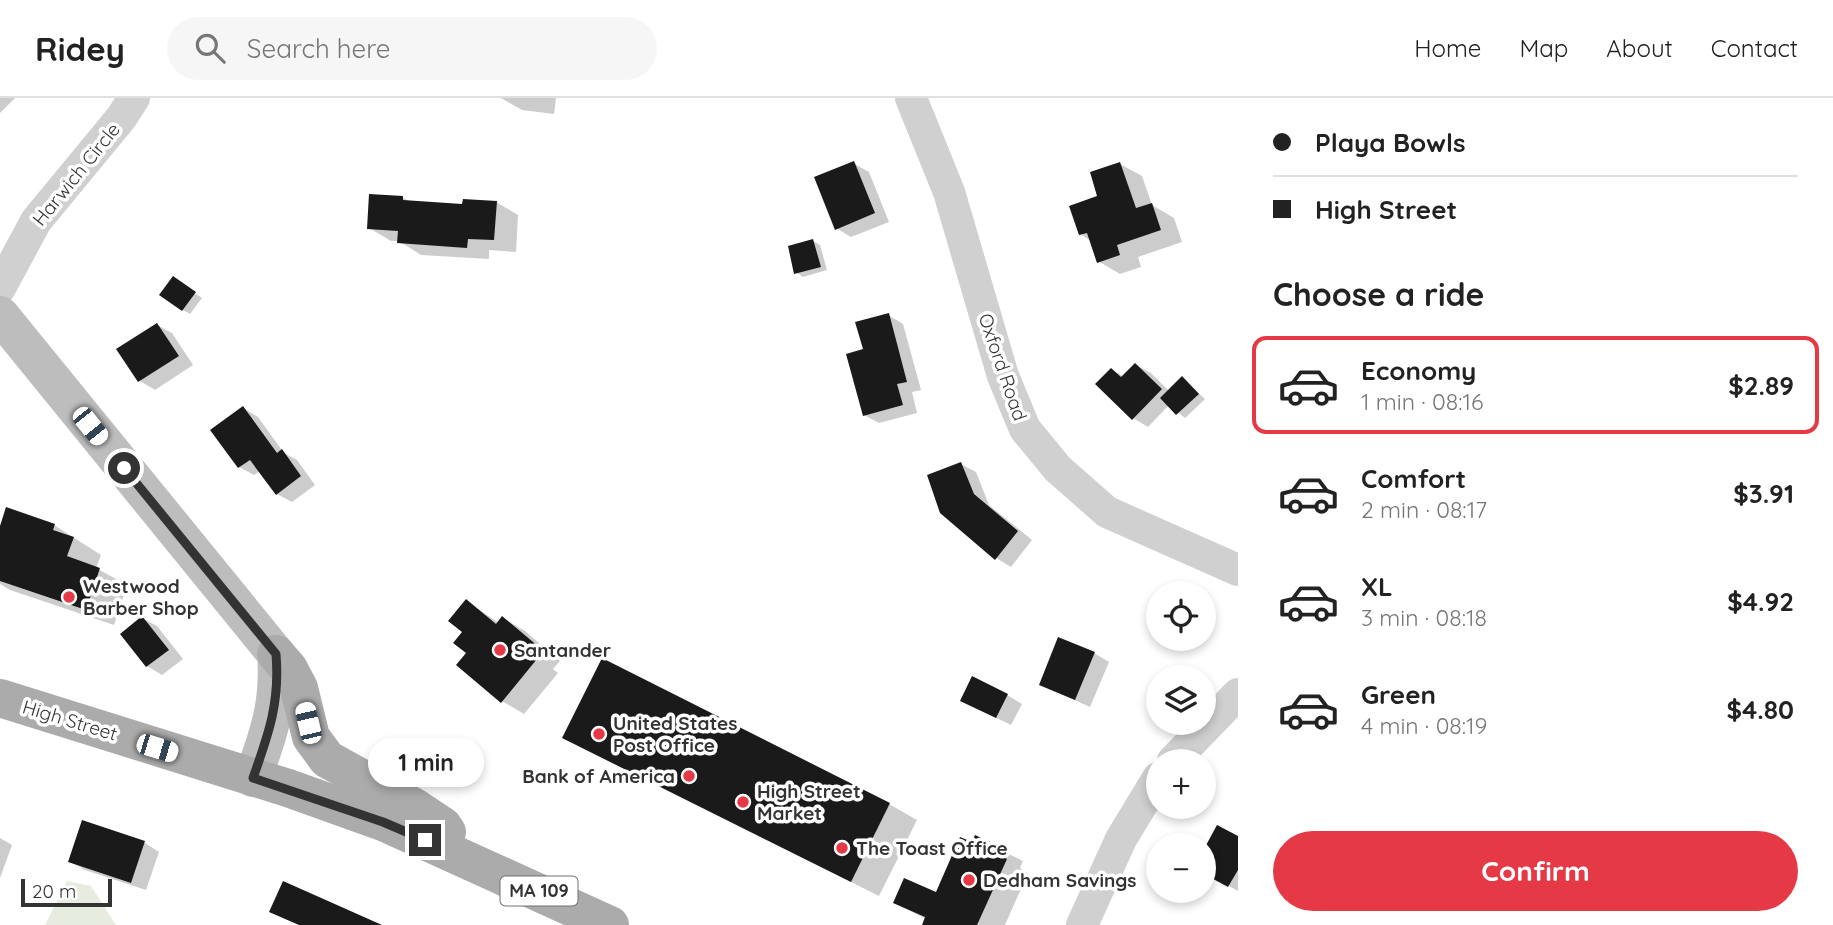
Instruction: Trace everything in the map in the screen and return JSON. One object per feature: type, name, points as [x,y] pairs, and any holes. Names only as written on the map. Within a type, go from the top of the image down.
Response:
[{"type":"main road","points":[[276,654],[289,669],[299,688],[311,737],[327,759],[443,826],[468,859]]},
{"type":"main road","name":"High Street","points":[[0,698],[383,822],[610,925]]},
{"type":"street","name":"Harwich Circle","points":[[0,288],[36,221],[121,118],[134,98]]},
{"type":"street","name":"Oxford Road","points":[[911,98],[949,192],[1003,376],[1025,429],[1058,470],[1107,512],[1238,570]]},
{"type":"street","points":[[0,315],[276,654],[278,682],[275,707],[253,778]]},
{"type":"street","points":[[1187,749],[1232,710]]},
{"type":"street","points":[[1082,925],[1121,839],[1146,798]]},
{"type":"shaded area","points":[[67,881],[91,886],[116,925],[45,925]]},
{"type":"building","points":[[854,161],[875,213],[835,230],[814,177]]},
{"type":"building","points":[[1120,162],[1136,208],[1152,203],[1161,230],[1117,245],[1120,255],[1097,263],[1087,233],[1079,235],[1069,206],[1097,196],[1090,172]]},
{"type":"building","points":[[369,194],[403,196],[403,200],[462,204],[463,199],[497,201],[494,240],[468,239],[467,248],[397,243],[398,231],[367,229]]},
{"type":"building","points":[[813,239],[821,267],[794,274],[788,246]]},
{"type":"building","points":[[173,276],[196,292],[182,311],[159,295]]},
{"type":"building","points":[[889,313],[907,382],[897,384],[903,405],[863,416],[846,354],[863,349],[855,322]]},
{"type":"building","points":[[157,323],[179,356],[138,382],[116,349]]},
{"type":"building","points":[[1135,363],[1162,389],[1132,420],[1095,384],[1111,368],[1121,377]]},
{"type":"building","points":[[1182,376],[1199,394],[1176,415],[1160,398]]},
{"type":"building","points":[[243,406],[277,453],[282,449],[301,476],[276,495],[250,460],[238,468],[210,430]]},
{"type":"building","points":[[961,462],[974,494],[1018,531],[995,560],[940,513],[927,475]]},
{"type":"building","points":[[6,507],[55,524],[53,530],[74,537],[67,556],[100,568],[86,610],[0,581],[0,526]]},
{"type":"building","name":"Santander","points":[[466,599],[496,624],[502,616],[539,647],[532,656],[537,659],[501,703],[456,665],[466,653],[453,643],[462,632],[448,621]]},
{"type":"building","points":[[142,616],[169,650],[146,667],[120,634]]},
{"type":"building","points":[[1058,637],[1095,652],[1075,700],[1039,685]]},
{"type":"building","points":[[602,658],[890,803],[851,882],[562,738]]},
{"type":"building","points":[[972,676],[1008,694],[996,718],[960,701]]},
{"type":"building","points":[[82,820],[145,841],[131,883],[68,862]]},
{"type":"building","points":[[1217,825],[1238,836],[1238,870],[1228,887],[1216,880],[1216,833],[1213,833]]},
{"type":"building","name":"Dedham Savings","points":[[975,835],[1001,847],[998,855],[1007,859],[977,925],[922,925],[925,917],[893,903],[904,878],[936,892],[960,837],[972,842]]},
{"type":"building","points":[[283,881],[382,925],[299,925],[269,912]]},
{"type":"place","name":"Westwood Barber Shop","points":[[69,597]]},
{"type":"place","name":"Santander","points":[[500,650]]},
{"type":"place","name":"United States Post Office","points":[[599,734]]},
{"type":"place","name":"Bank of America","points":[[689,776]]},
{"type":"place","name":"High Street Market","points":[[743,802]]},
{"type":"place","name":"The Toast Office","points":[[842,848]]},
{"type":"place","name":"Dedham Savings","points":[[969,880]]},
{"type":"route","points":[[124,468],[276,654],[278,682],[275,707],[253,778],[383,822],[425,840]]}]
